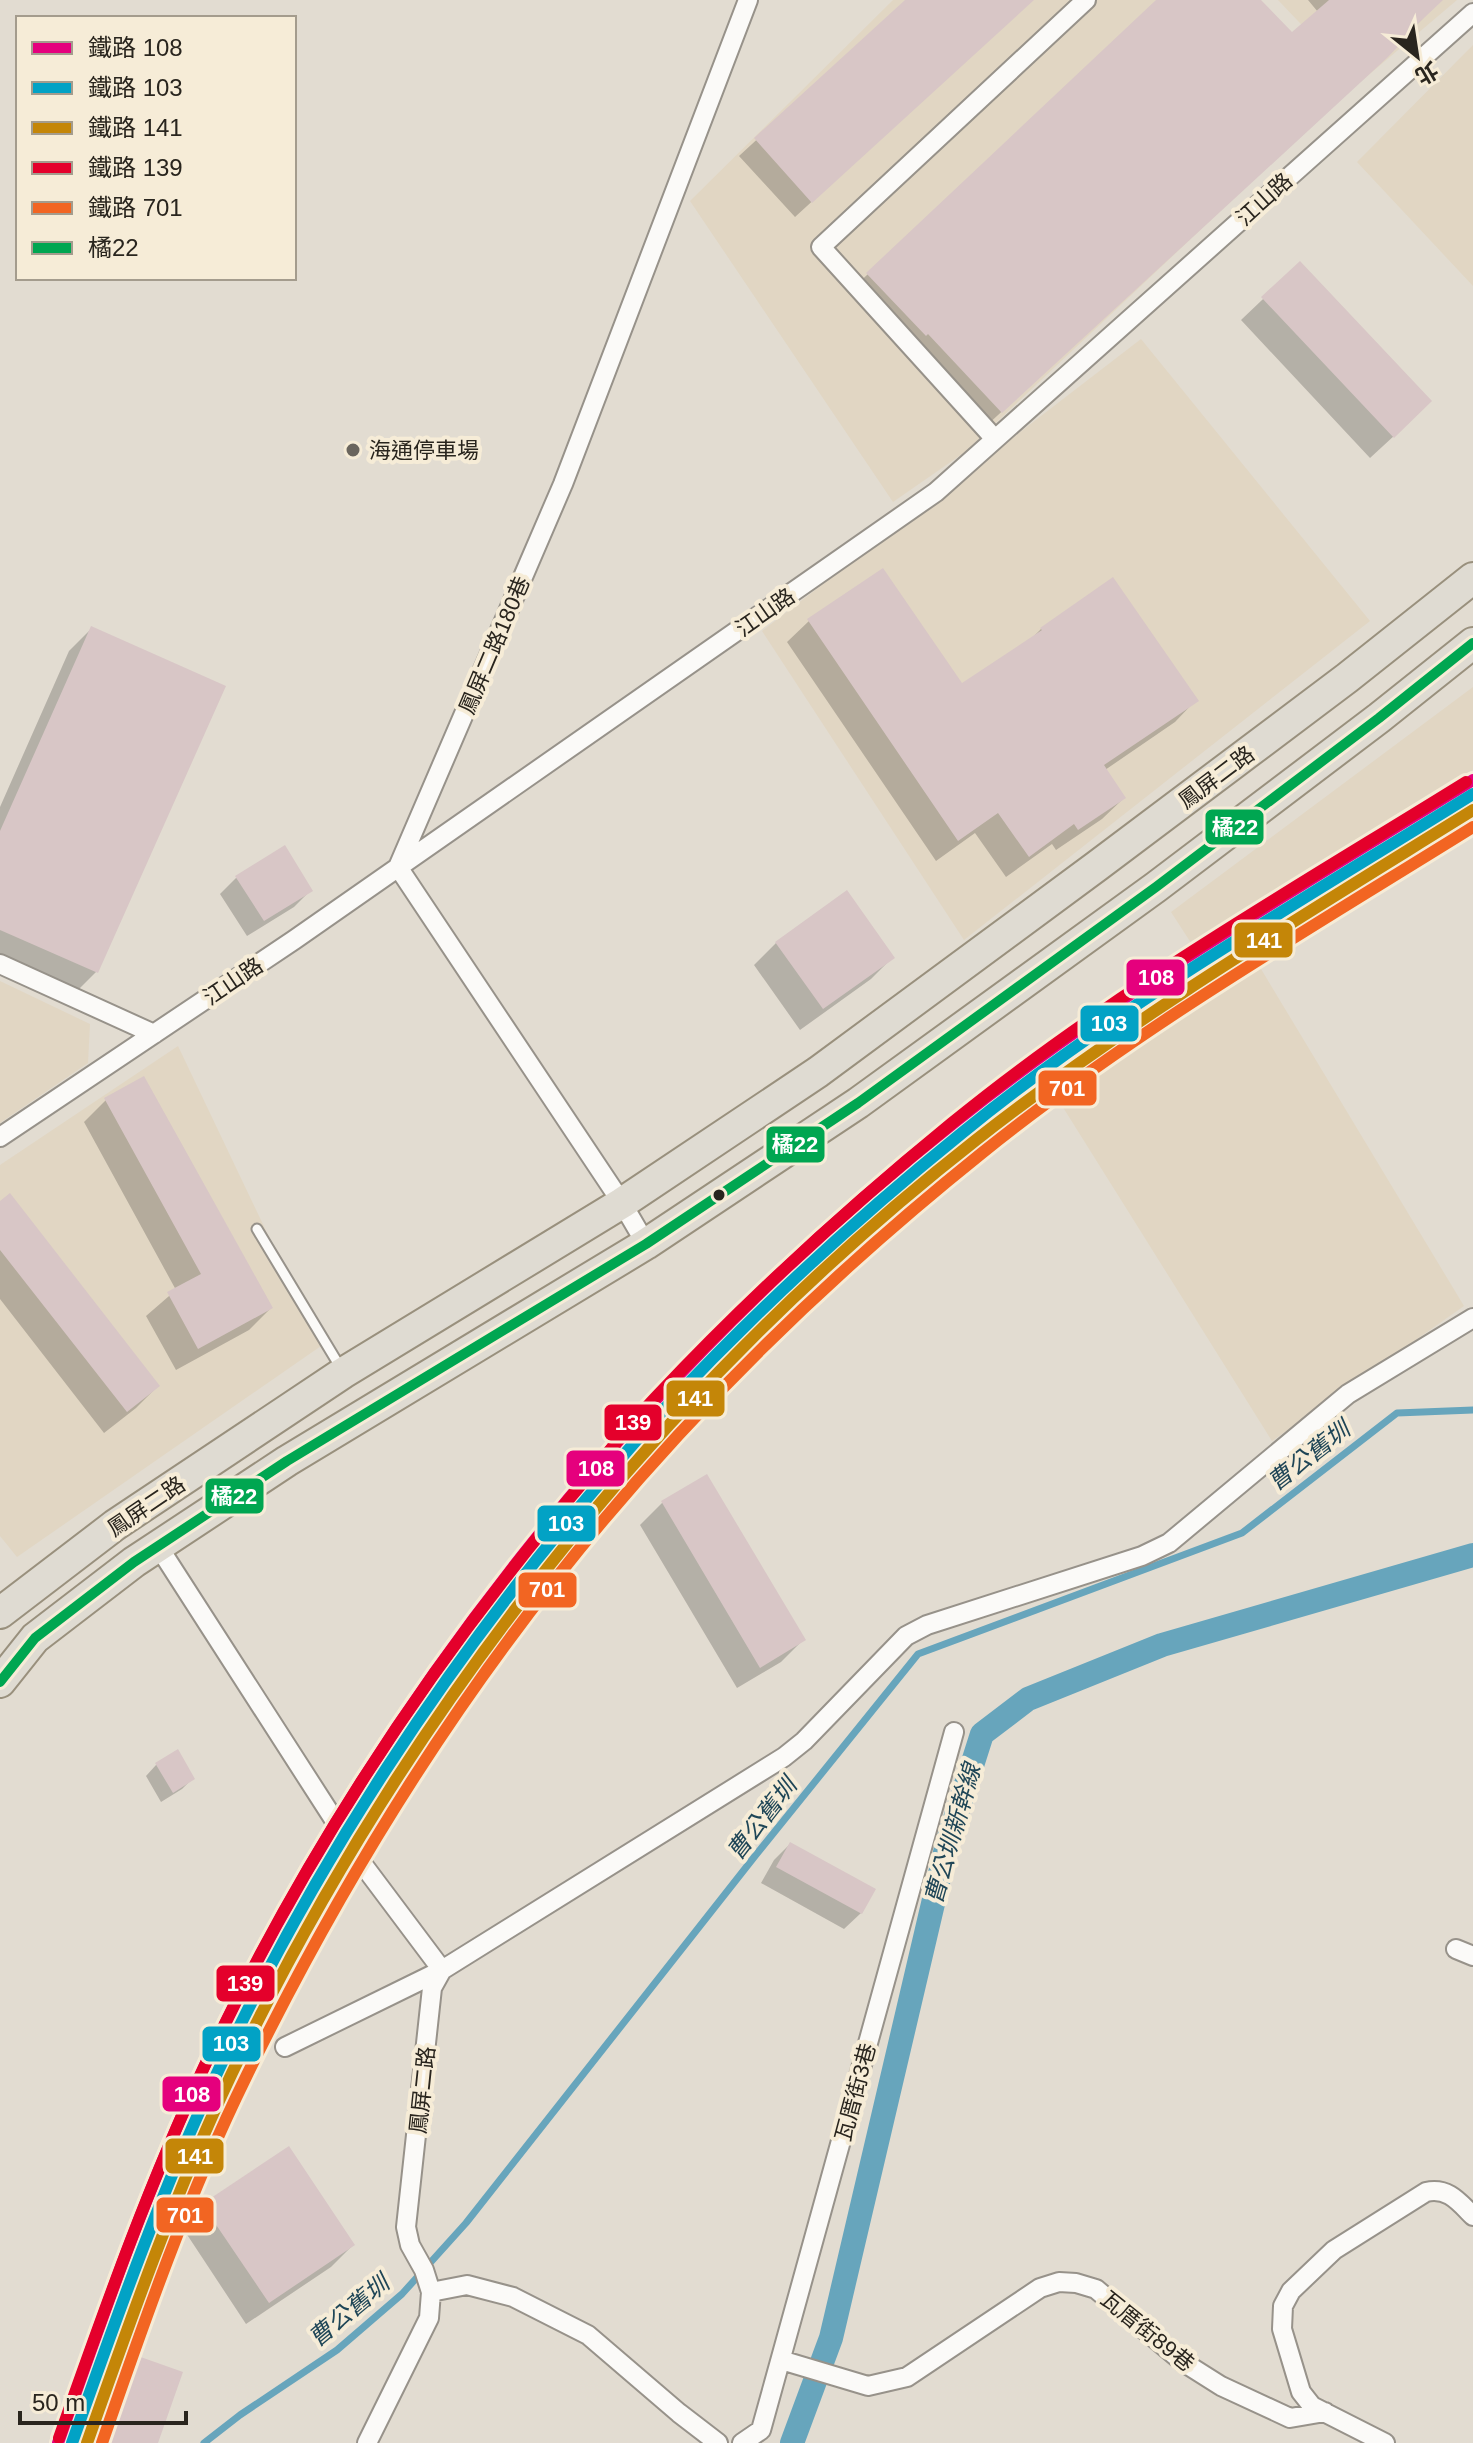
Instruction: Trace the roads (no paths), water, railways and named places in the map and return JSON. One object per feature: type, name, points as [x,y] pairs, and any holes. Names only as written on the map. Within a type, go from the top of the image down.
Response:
[{"type":"main road","name":"鳳屏二路","points":[[4,1612],[115,1525],[343,1373],[622,1203],[818,1072],[1142,833],[1473,578]]},
{"type":"main road","name":"鳳屏二路","points":[[0,1682],[35,1638],[158,1546],[300,1453],[646,1244],[858,1103],[1170,876],[1473,643]]},
{"type":"main road","points":[[1142,833],[1170,876]]},
{"type":"main road","points":[[0,1668],[35,1638]]},
{"type":"street","name":"鳳屏二路180巷","points":[[398,867],[563,484],[748,0]]},
{"type":"street","points":[[995,439],[821,247],[1086,0]]},
{"type":"street","name":"江山路","points":[[0,1137],[398,867],[936,492],[1473,13]]},
{"type":"street","points":[[398,867],[622,1203],[646,1244]]},
{"type":"street","points":[[0,964],[154,1034]]},
{"type":"street","points":[[285,2047],[442,1970],[784,1757],[804,1741],[906,1636],[927,1625],[1142,1556],[1169,1543],[1348,1394],[1473,1318]]},
{"type":"street","points":[[158,1546],[333,1818]]},
{"type":"street","name":"瓦厝街3巷","points":[[742,2443],[761,2430],[788,2363],[954,1732]]},
{"type":"street","points":[[355,1854],[442,1970]]},
{"type":"street","name":"鳳屏二路","points":[[428,2285],[410,2245],[406,2227],[432,1988],[442,1970]]},
{"type":"street","points":[[1385,2443],[1312,2406],[1301,2392],[1282,2329],[1283,2306],[1291,2291],[1334,2250],[1426,2192],[1437,2189],[1452,2194],[1473,2216]]},
{"type":"street","name":"瓦厝街89巷","points":[[788,2363],[868,2386],[907,2377],[1040,2288],[1059,2282],[1076,2283],[1096,2289],[1183,2362],[1221,2386],[1290,2418],[1325,2412]]},
{"type":"street","points":[[367,2443],[429,2318],[428,2285],[467,2285],[513,2297],[588,2335],[718,2443]]},
{"type":"lane","points":[[257,1229],[343,1373]]},
{"type":"waterway","name":"曹公舊圳","points":[[204,2443],[337,2350],[402,2294],[466,2223],[918,1654],[1242,1533],[1397,1413],[1473,1410]]},
{"type":"waterway","name":"曹公圳新幹線","points":[[792,2443],[831,2338],[947,1844],[982,1734],[1028,1699],[1162,1645],[1473,1555]]},
{"type":"tunnel","points":[[333,1818],[355,1854]]},
{"type":"rail line","name":"108","points":[[58,2443],[164,2158],[205,2065],[274,1929],[351,1798],[435,1672],[526,1550],[625,1434],[729,1324],[840,1219],[956,1121],[1080,1028],[1144,985],[1473,780]]},
{"type":"rail line","name":"139","points":[[59,2438],[165,2155],[206,2063],[287,1906],[331,1830],[428,1682],[535,1541],[647,1406],[726,1325],[837,1221],[1013,1075],[1203,944],[1466,782]]},
{"type":"rail line","name":"103","points":[[72,2443],[178,2161],[219,2069],[298,1916],[387,1767],[436,1695],[539,1556],[594,1490],[667,1406],[773,1299],[847,1230],[962,1133],[1022,1086],[1148,998],[1473,794]]},
{"type":"rail line","name":"141","points":[[87,2443],[191,2164],[232,2073],[301,1939],[377,1810],[460,1684],[551,1564],[648,1449],[751,1339],[861,1236],[976,1140],[1158,1009],[1473,810]]},
{"type":"rail line","name":"701","points":[[102,2443],[151,2304],[205,2167],[246,2077],[314,1946],[388,1819],[469,1695],[604,1519],[758,1353],[867,1250],[982,1153],[1161,1023],[1473,827]]},
{"type":"place","name":"海通停車場","points":[[353,450]]}]
